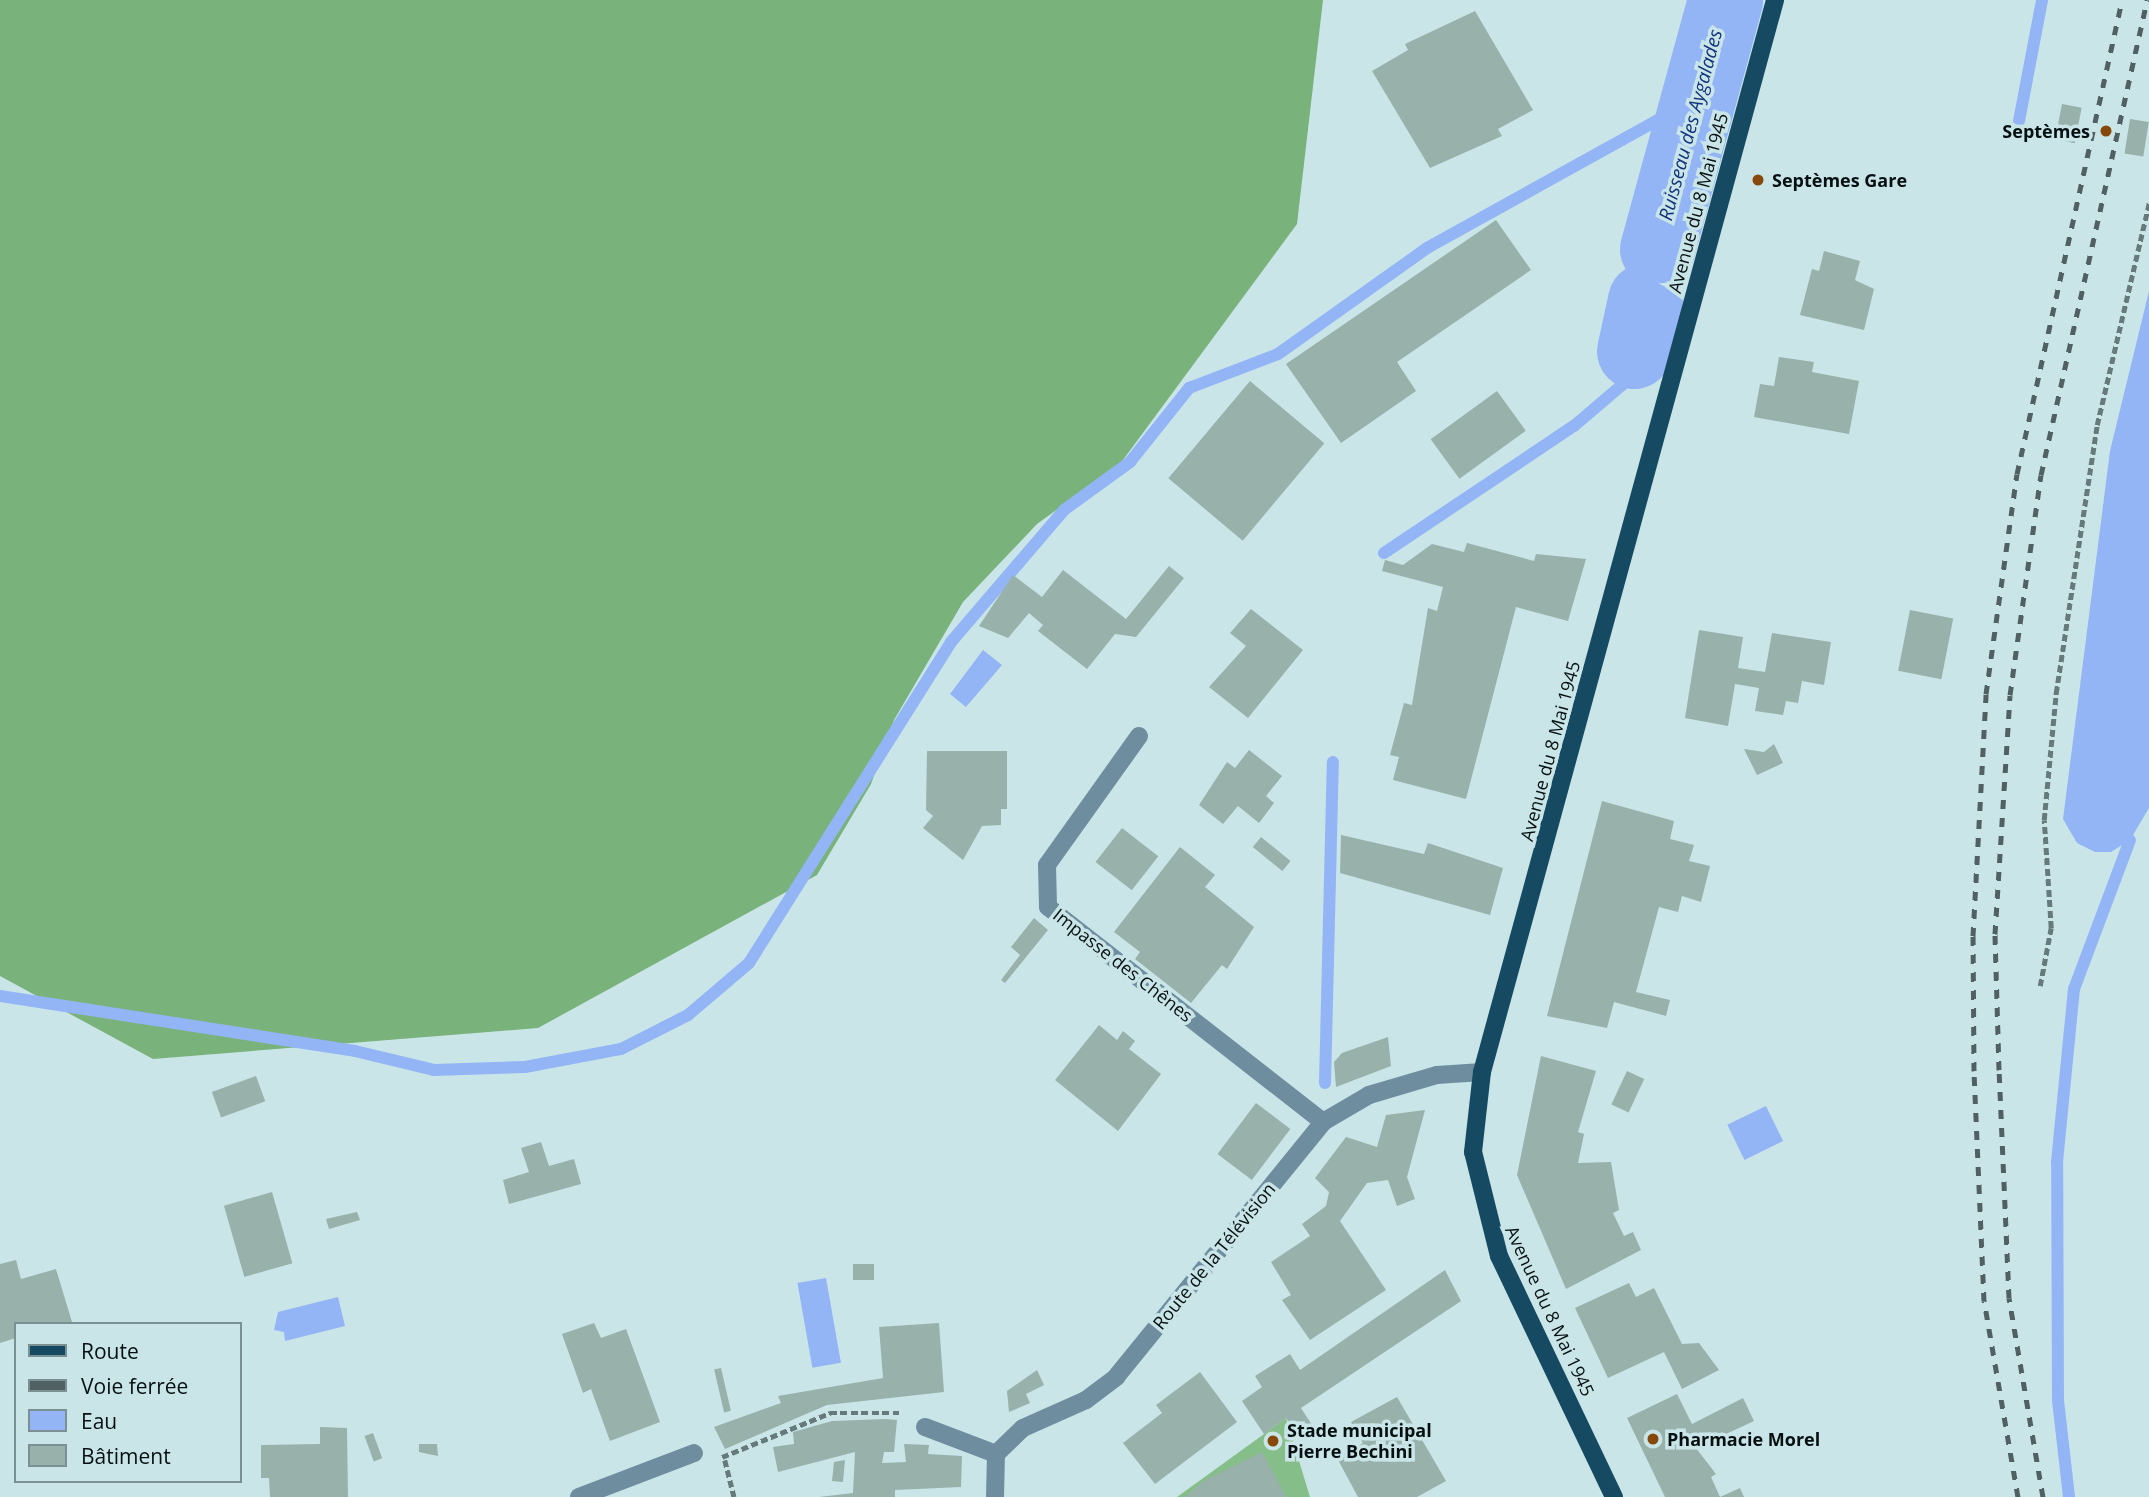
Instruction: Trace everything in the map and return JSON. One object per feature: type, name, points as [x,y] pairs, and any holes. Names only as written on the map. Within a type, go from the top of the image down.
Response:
[{"type":"main road","name":"Avenue du 8 Mai 1945","points":[[1614,1497],[1484,1214],[1473,1152],[1482,1072],[1775,0]]},
{"type":"street","name":"Impasse des Chênes","points":[[1139,736],[1047,865],[1048,907],[1323,1122]]},
{"type":"street","name":"Route de la Télévision","points":[[996,1454],[1023,1428],[1086,1400],[1116,1377],[1323,1122],[1369,1095],[1437,1075],[1482,1072]]},
{"type":"street","points":[[925,1427],[996,1454],[995,1497]]},
{"type":"street","points":[[579,1497],[694,1453]]},
{"type":"path","points":[[2039,986],[2051,928],[2044,820],[2058,679],[2097,425],[2149,203]]},
{"type":"path","points":[[694,1453],[724,1458],[830,1413],[890,1409],[925,1427]]},
{"type":"path","points":[[724,1458],[734,1497]]},
{"type":"green space","points":[[0,0],[1323,0],[1297,224],[1120,464],[1037,524],[963,602],[894,720],[871,784],[817,875],[538,1028],[153,1059],[0,976]]},
{"type":"green space","name":"Stade municipal Pierre Bechini","points":[[1286,1418],[1310,1497],[1177,1497]]},
{"type":"water","points":[[2149,291],[2149,808],[2130,840],[2111,852],[2095,852],[2077,843],[2063,819],[2110,451]]},
{"type":"water","points":[[983,650],[1002,665],[966,707],[950,694]]},
{"type":"water","points":[[1766,1106],[1783,1141],[1744,1160],[1727,1125]]},
{"type":"water","points":[[826,1278],[841,1363],[812,1368],[797,1283]]},
{"type":"water","points":[[338,1297],[345,1326],[285,1341],[284,1332],[274,1330],[278,1312]]},
{"type":"building","points":[[1475,11],[1533,110],[1498,129],[1502,136],[1430,168],[1372,71],[1408,50],[1405,44]]},
{"type":"building","points":[[2062,104],[2082,108],[2075,143],[2055,139]]},
{"type":"building","points":[[2130,119],[2149,122],[2143,157],[2125,154]]},
{"type":"building","points":[[1496,220],[1531,270],[1397,362],[1416,391],[1341,443],[1286,364]]},
{"type":"building","points":[[1824,251],[1860,261],[1855,280],[1874,289],[1864,330],[1800,315],[1812,269],[1819,271]]},
{"type":"building","points":[[1779,357],[1814,362],[1812,372],[1859,381],[1849,434],[1754,417],[1760,384],[1774,386]]},
{"type":"building","points":[[1250,381],[1324,443],[1243,541],[1168,478]]},
{"type":"building","points":[[1497,391],[1526,431],[1459,479],[1431,439]]},
{"type":"building","points":[[1467,543],[1534,561],[1536,554],[1586,559],[1568,621],[1516,607],[1466,799],[1393,780],[1399,757],[1390,755],[1404,703],[1412,705],[1428,608],[1437,611],[1443,587],[1382,571],[1385,560],[1403,565],[1432,544],[1464,552]]},
{"type":"building","points":[[1169,566],[1184,578],[1136,637],[1115,634],[1087,669],[1038,631],[1043,625],[1029,613],[1008,638],[979,626],[1013,575],[1042,597],[1063,570],[1126,619]]},
{"type":"building","points":[[1251,609],[1303,650],[1248,718],[1209,687],[1246,646],[1230,633]]},
{"type":"building","points":[[1910,610],[1953,618],[1941,679],[1898,671]]},
{"type":"building","points":[[1699,630],[1743,637],[1738,668],[1765,672],[1772,633],[1831,642],[1824,685],[1802,681],[1798,703],[1786,701],[1783,715],[1755,711],[1759,688],[1735,684],[1728,726],[1685,718]]},
{"type":"building","points":[[1774,744],[1783,763],[1757,775],[1744,749],[1764,752]]},
{"type":"building","points":[[1249,750],[1282,776],[1266,796],[1274,803],[1259,823],[1238,806],[1223,824],[1199,805],[1227,762],[1235,768]]},
{"type":"building","points":[[927,751],[1007,751],[1007,809],[1001,809],[1001,825],[982,826],[963,860],[923,828],[933,816],[926,810]]},
{"type":"building","points":[[1602,801],[1674,821],[1670,839],[1694,845],[1689,861],[1710,866],[1701,902],[1682,896],[1678,912],[1659,907],[1636,992],[1670,1000],[1666,1016],[1614,1002],[1607,1028],[1547,1016]]},
{"type":"building","points":[[1122,828],[1158,856],[1132,890],[1096,862]]},
{"type":"building","points":[[1341,835],[1424,854],[1428,843],[1503,868],[1490,915],[1340,873]]},
{"type":"building","points":[[1261,837],[1291,861],[1282,871],[1253,847]]},
{"type":"building","points":[[1180,847],[1215,875],[1205,887],[1254,927],[1227,969],[1222,965],[1191,1003],[1135,959],[1140,952],[1114,932]]},
{"type":"building","points":[[1034,918],[1048,930],[1005,983],[1001,980],[1020,955],[1011,947]]},
{"type":"building","points":[[1099,1025],[1117,1040],[1123,1031],[1135,1041],[1129,1049],[1161,1074],[1118,1131],[1055,1080]]},
{"type":"building","points":[[1388,1037],[1391,1066],[1336,1087],[1334,1062],[1342,1053]]},
{"type":"building","points":[[1541,1056],[1596,1071],[1578,1132],[1584,1134],[1578,1163],[1611,1162],[1619,1210],[1613,1213],[1624,1236],[1633,1232],[1641,1250],[1566,1289],[1517,1175]]},
{"type":"building","points":[[1627,1071],[1644,1079],[1629,1113],[1611,1105]]},
{"type":"building","points":[[256,1076],[265,1101],[221,1117],[212,1092]]},
{"type":"building","points":[[1256,1103],[1290,1129],[1252,1180],[1217,1154]]},
{"type":"building","points":[[1425,1110],[1407,1177],[1415,1199],[1397,1206],[1388,1180],[1367,1183],[1340,1221],[1386,1290],[1310,1340],[1282,1300],[1291,1295],[1271,1262],[1310,1236],[1302,1224],[1326,1206],[1329,1192],[1315,1178],[1346,1137],[1377,1147],[1386,1115]]},
{"type":"building","points":[[541,1142],[549,1166],[574,1159],[581,1184],[509,1204],[503,1180],[529,1172],[521,1148]]},
{"type":"building","points":[[272,1192],[292,1263],[244,1277],[224,1206]]},
{"type":"building","points":[[357,1212],[360,1220],[329,1229],[326,1219]]},
{"type":"building","points":[[16,1260],[21,1279],[56,1269],[72,1322],[14,1322],[14,1339],[0,1343],[0,1264]]},
{"type":"building","points":[[853,1264],[874,1264],[874,1280],[853,1280]]},
{"type":"building","points":[[1445,1270],[1461,1301],[1301,1408],[1312,1425],[1298,1435],[1286,1418],[1264,1434],[1242,1401],[1262,1387],[1255,1376],[1290,1354],[1300,1370]]},
{"type":"building","points":[[1629,1283],[1636,1297],[1654,1288],[1682,1344],[1699,1343],[1719,1370],[1682,1389],[1664,1352],[1608,1378],[1575,1308]]},
{"type":"building","points":[[594,1323],[601,1338],[626,1329],[660,1422],[610,1441],[591,1389],[583,1393],[562,1334]]},
{"type":"building","points":[[939,1323],[944,1392],[827,1405],[725,1449],[714,1427],[781,1403],[778,1396],[883,1378],[879,1327]]},
{"type":"building","points":[[721,1368],[731,1411],[724,1412],[714,1370]]},
{"type":"building","points":[[1037,1370],[1044,1385],[1026,1394],[1030,1403],[1009,1412],[1007,1391]]},
{"type":"building","points":[[1200,1372],[1237,1422],[1155,1484],[1123,1443],[1162,1413],[1156,1405]]},
{"type":"building","points":[[1677,1394],[1692,1424],[1743,1398],[1754,1421],[1696,1448],[1716,1474],[1711,1477],[1720,1497],[1665,1497],[1627,1418]]},
{"type":"building","points":[[1397,1397],[1446,1481],[1417,1497],[1358,1497],[1337,1458],[1363,1443],[1351,1422]]},
{"type":"building","points":[[897,1420],[894,1452],[884,1452],[882,1463],[906,1462],[904,1444],[929,1445],[928,1454],[962,1456],[961,1487],[895,1490],[895,1497],[819,1497],[853,1493],[855,1452],[778,1472],[773,1447],[794,1444],[793,1432],[832,1421]]},
{"type":"building","points":[[320,1427],[347,1428],[348,1497],[270,1497],[269,1478],[261,1478],[261,1445],[320,1444]]},
{"type":"building","points":[[373,1433],[382,1458],[374,1461],[365,1436]]},
{"type":"building","points":[[419,1444],[437,1444],[438,1456],[419,1452]]},
{"type":"building","points":[[1262,1452],[1286,1497],[1185,1497],[1205,1480]]},
{"type":"building","points":[[845,1460],[843,1482],[832,1481],[834,1462]]},
{"type":"building","points":[[1740,1488],[1744,1497],[1720,1497]]},
{"type":"waterway","name":"Ruisseau des Aygalades","points":[[1657,249],[1725,0]]},
{"type":"waterway","points":[[2019,121],[2042,0]]},
{"type":"waterway","points":[[0,996],[355,1051],[434,1070],[525,1067],[621,1049],[688,1015],[749,963],[951,642],[1064,510],[1130,462],[1189,388],[1278,354],[1427,248],[1698,98]]},
{"type":"waterway","name":"Ruisseau des Aygalades","points":[[1634,351],[1645,300]]},
{"type":"waterway","points":[[1384,553],[1574,426],[1629,379]]},
{"type":"waterway","points":[[1325,1083],[1333,762]]},
{"type":"waterway","points":[[2069,1497],[2058,1400],[2057,1162],[2074,989],[2130,840]]},
{"type":"railway","points":[[2018,1497],[1984,1301],[1974,1071],[1973,936],[1986,694],[2017,474],[2122,0]]},
{"type":"railway","points":[[2043,1497],[2009,1298],[1999,1070],[1995,934],[2010,695],[2041,475],[2147,0]]},
{"type":"place","name":"Septèmes","points":[[2106,131]]},
{"type":"place","name":"Septèmes Gare","points":[[1758,180]]},
{"type":"place","name":"Pharmacie Morel","points":[[1653,1439]]},
{"type":"place","name":"Stade municipal Pierre Bechini","points":[[1273,1441]]}]
